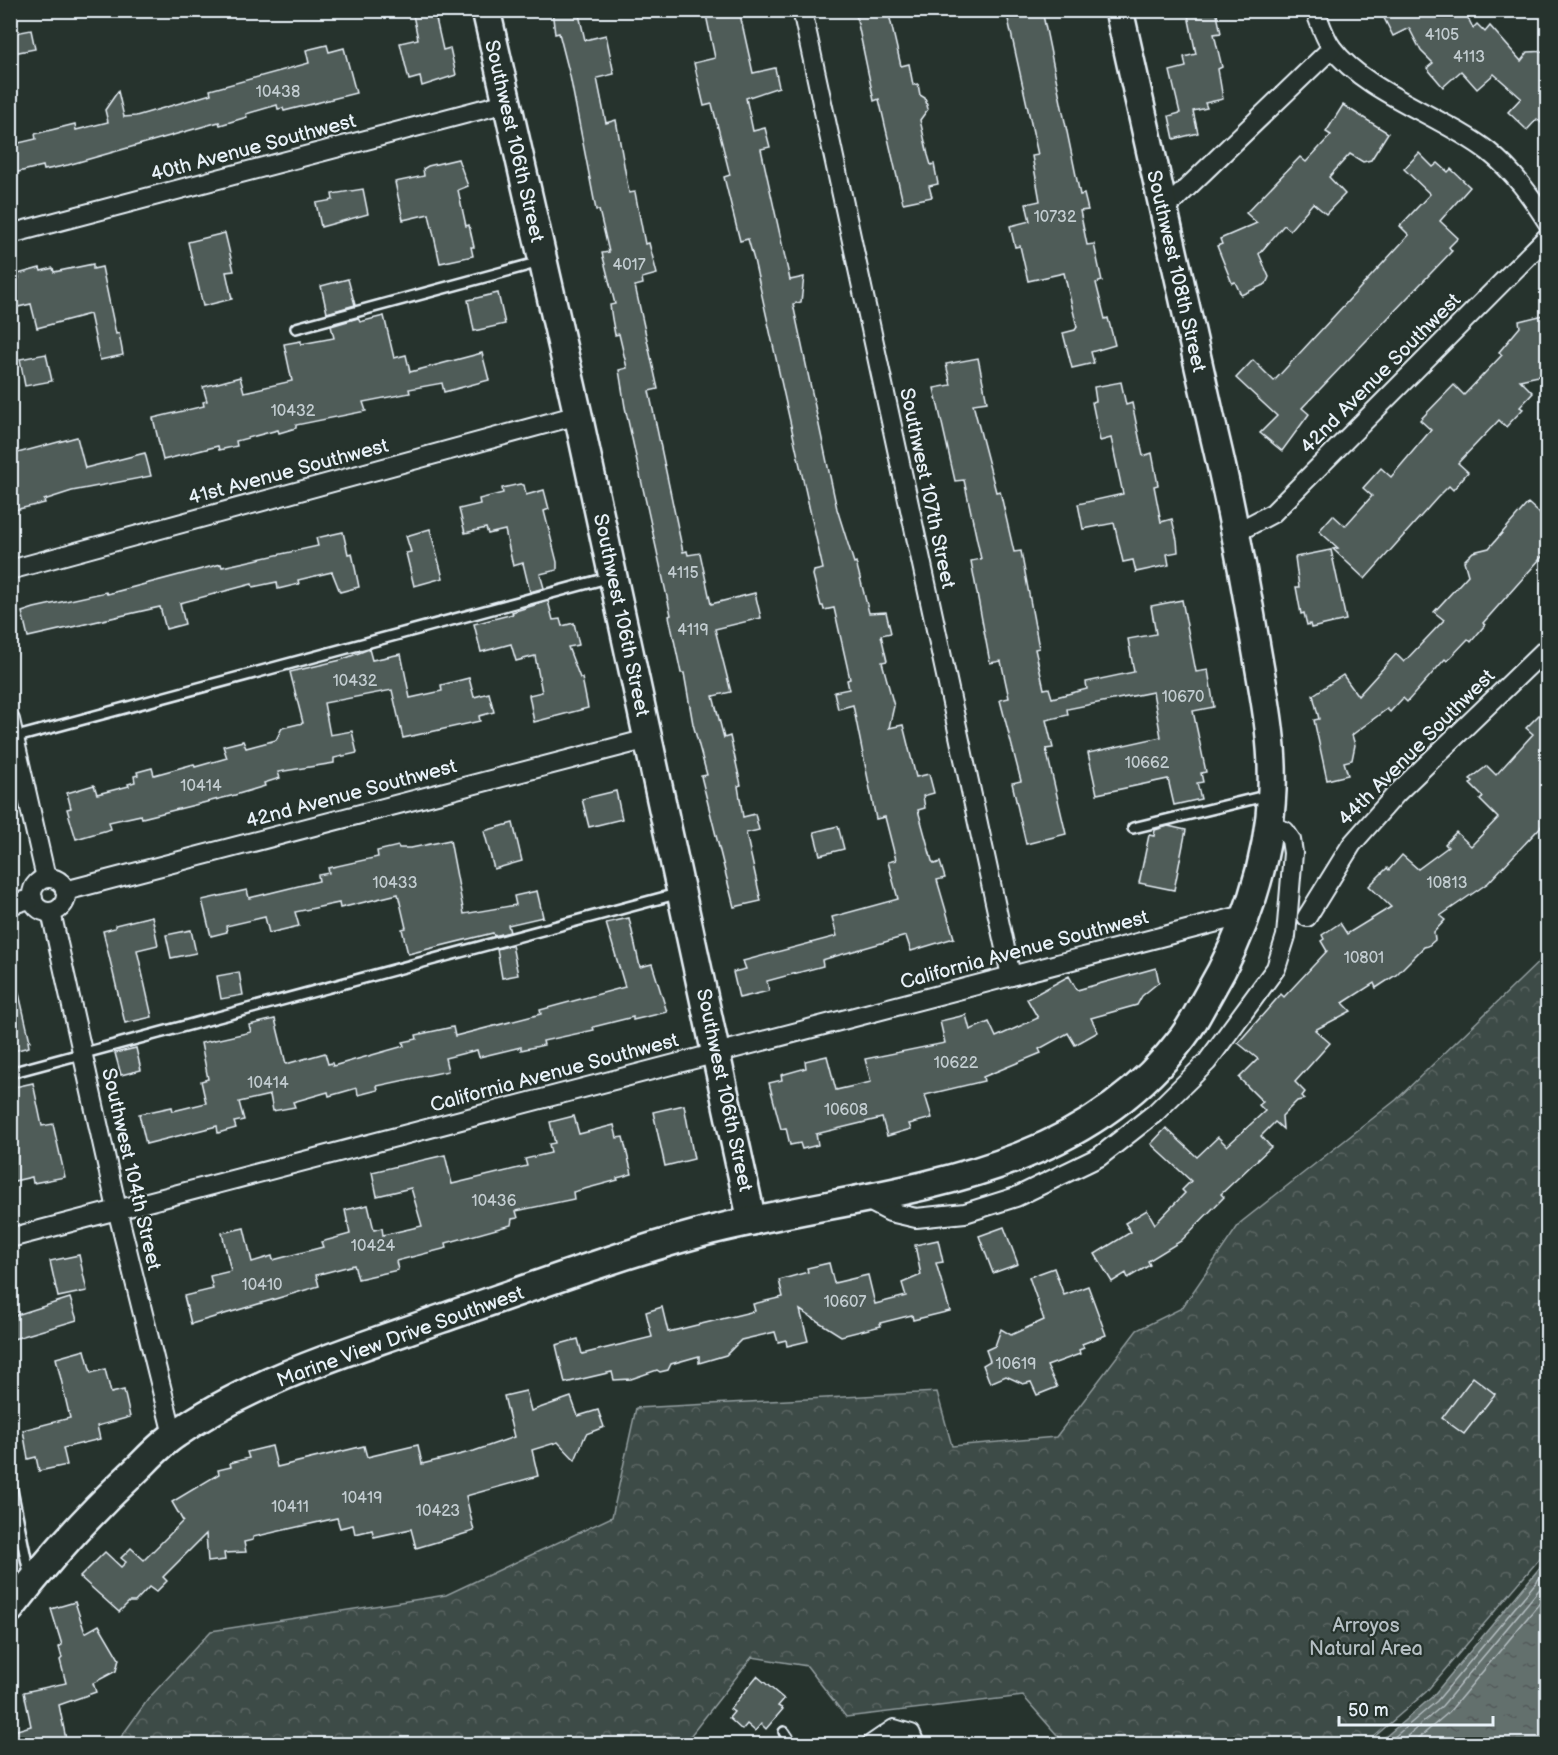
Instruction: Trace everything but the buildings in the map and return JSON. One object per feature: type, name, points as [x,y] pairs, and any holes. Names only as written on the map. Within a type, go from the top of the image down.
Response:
[{"type":"street","name":"Southwest 106th Street","points":[[486,10],[614,576],[752,1221]]},
{"type":"street","name":"Southwest 107th Street","points":[[802,10],[1011,976]]},
{"type":"street","name":"Southwest 108th Street","points":[[1119,10],[1237,532]]},
{"type":"street","points":[[1315,10],[1332,48],[1356,73],[1445,123],[1489,152],[1527,191],[1548,223]]},
{"type":"street","points":[[1163,211],[1332,48]]},
{"type":"street","name":"40th Avenue Southwest","points":[[10,234],[506,103]]},
{"type":"street","name":"42nd Avenue Southwest","points":[[1237,532],[1273,513],[1548,237]]},
{"type":"street","name":"41st Avenue Southwest","points":[[10,570],[578,415]]},
{"type":"street","name":"Marine View Drive Southwest","points":[[10,1609],[30,1583],[105,1499],[173,1436],[229,1403],[340,1354],[608,1262],[700,1233],[962,1178],[1010,1162],[1061,1138],[1102,1113],[1147,1077],[1184,1036],[1221,973],[1248,914],[1268,825],[1272,795],[1272,750],[1237,532]]},
{"type":"street","name":"44th Avenue Southwest","points":[[1307,917],[1330,876],[1367,827],[1397,793],[1548,647]]},
{"type":"street","points":[[12,732],[46,878]]},
{"type":"street","name":"42nd Avenue Southwest","points":[[65,891],[648,739]]},
{"type":"street","points":[[865,1199],[890,1212],[916,1218],[964,1213],[1016,1197],[1099,1157],[1155,1113],[1207,1062],[1276,968],[1286,936],[1293,853],[1291,840],[1285,831],[1268,825]]},
{"type":"street","points":[[46,878],[57,880],[65,891],[64,903],[51,912],[41,910],[33,898],[36,884],[46,878]]},
{"type":"street","points":[[10,904],[33,898]]},
{"type":"street","name":"Southwest 104th Street","points":[[51,912],[117,1209],[173,1436]]},
{"type":"street","name":"California Avenue Southwest","points":[[10,1238],[1248,914]]},
{"type":"street","points":[[872,1744],[894,1729],[913,1739]]},
{"type":"lane","points":[[296,328],[543,262]]},
{"type":"lane","points":[[12,732],[614,576]]},
{"type":"lane","points":[[1133,828],[1272,795]]},
{"type":"lane","points":[[10,1073],[682,892]]},
{"type":"lane","points":[[10,1480],[30,1583]]},
{"type":"lane","points":[[784,1732],[792,1744]]},
{"type":"green space","name":"Arroyos Natural Area","points":[[1547,954],[1547,1550],[1426,1692],[1366,1744],[1065,1744],[1023,1696],[846,1717],[807,1666],[752,1657],[684,1744],[116,1744],[149,1698],[211,1631],[446,1595],[612,1517],[636,1408],[937,1392],[952,1446],[1056,1437],[1137,1330],[1182,1308],[1240,1223],[1396,1100]]},
{"type":"water","points":[[1547,1559],[1547,1744],[1377,1744],[1432,1697]]}]
